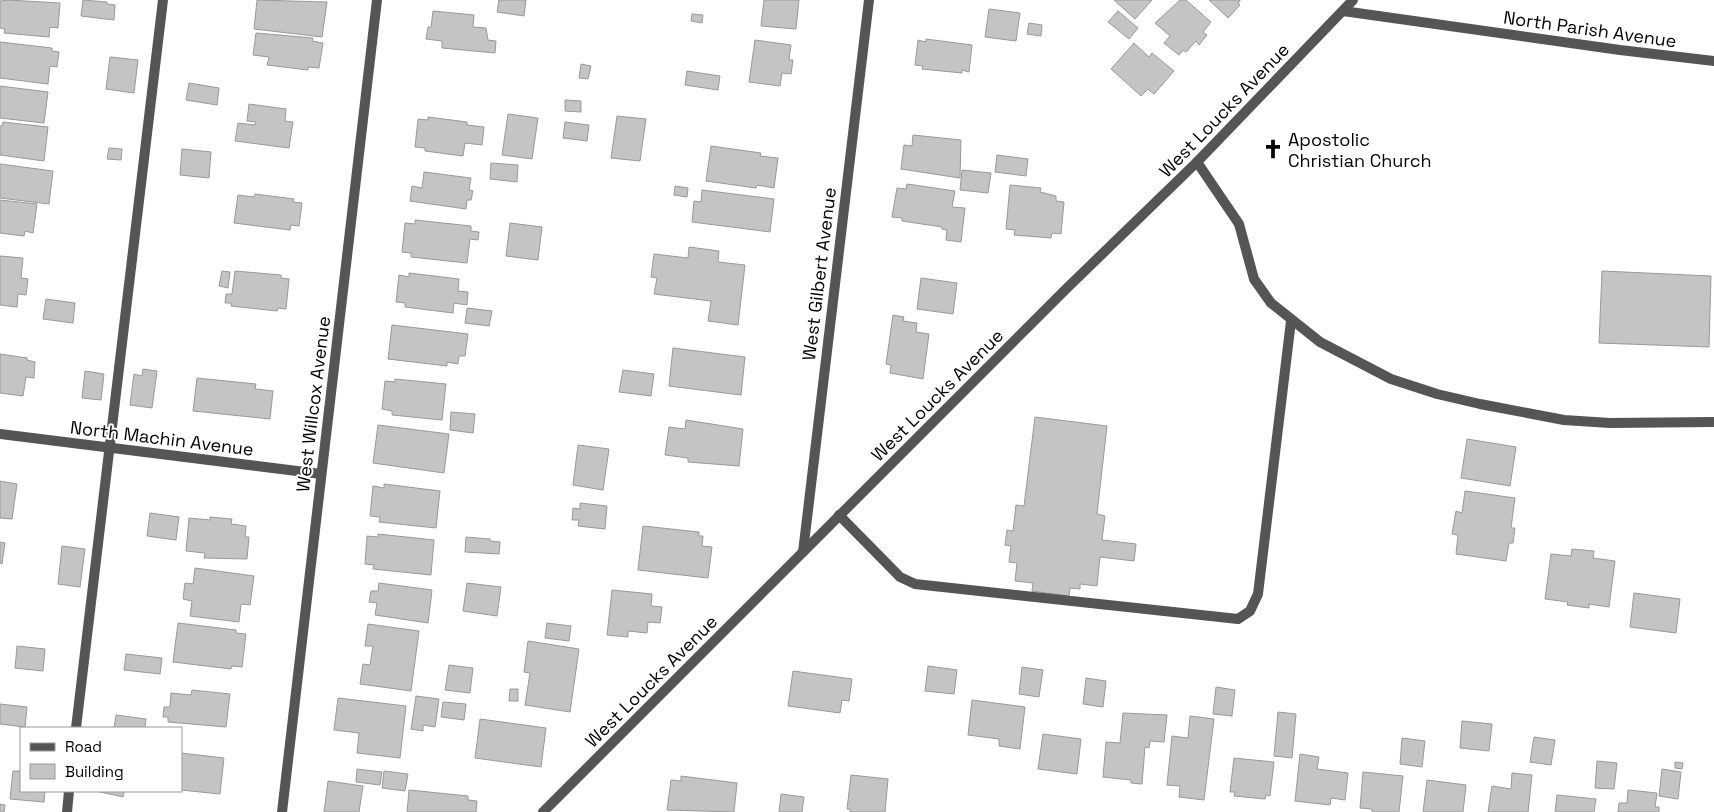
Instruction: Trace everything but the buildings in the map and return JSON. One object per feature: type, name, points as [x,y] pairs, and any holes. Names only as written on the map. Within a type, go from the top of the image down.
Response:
[{"type":"street","points":[[76,727],[163,0]]},
{"type":"street","name":"West Willcox Avenue","points":[[282,812],[320,474],[377,0]]},
{"type":"street","name":"West Gilbert Avenue","points":[[802,552],[869,0]]},
{"type":"street","name":"West Loucks Avenue","points":[[543,812],[1066,289],[1197,162],[1353,0]]},
{"type":"street","name":"North Parish Avenue","points":[[1343,11],[1620,50],[1714,61]]},
{"type":"street","points":[[1197,162],[1239,224],[1254,279],[1270,303],[1320,342],[1391,379],[1463,400],[1523,414],[1564,420],[1714,422]]},
{"type":"street","points":[[838,516],[894,571],[915,584],[1238,619],[1250,611],[1258,594],[1291,321]]},
{"type":"street","name":"North Machin Avenue","points":[[0,434],[320,474]]},
{"type":"street","points":[[67,812],[69,792]]},
{"type":"place","name":"Apostolic Christian Church","points":[[1273,149]]}]
